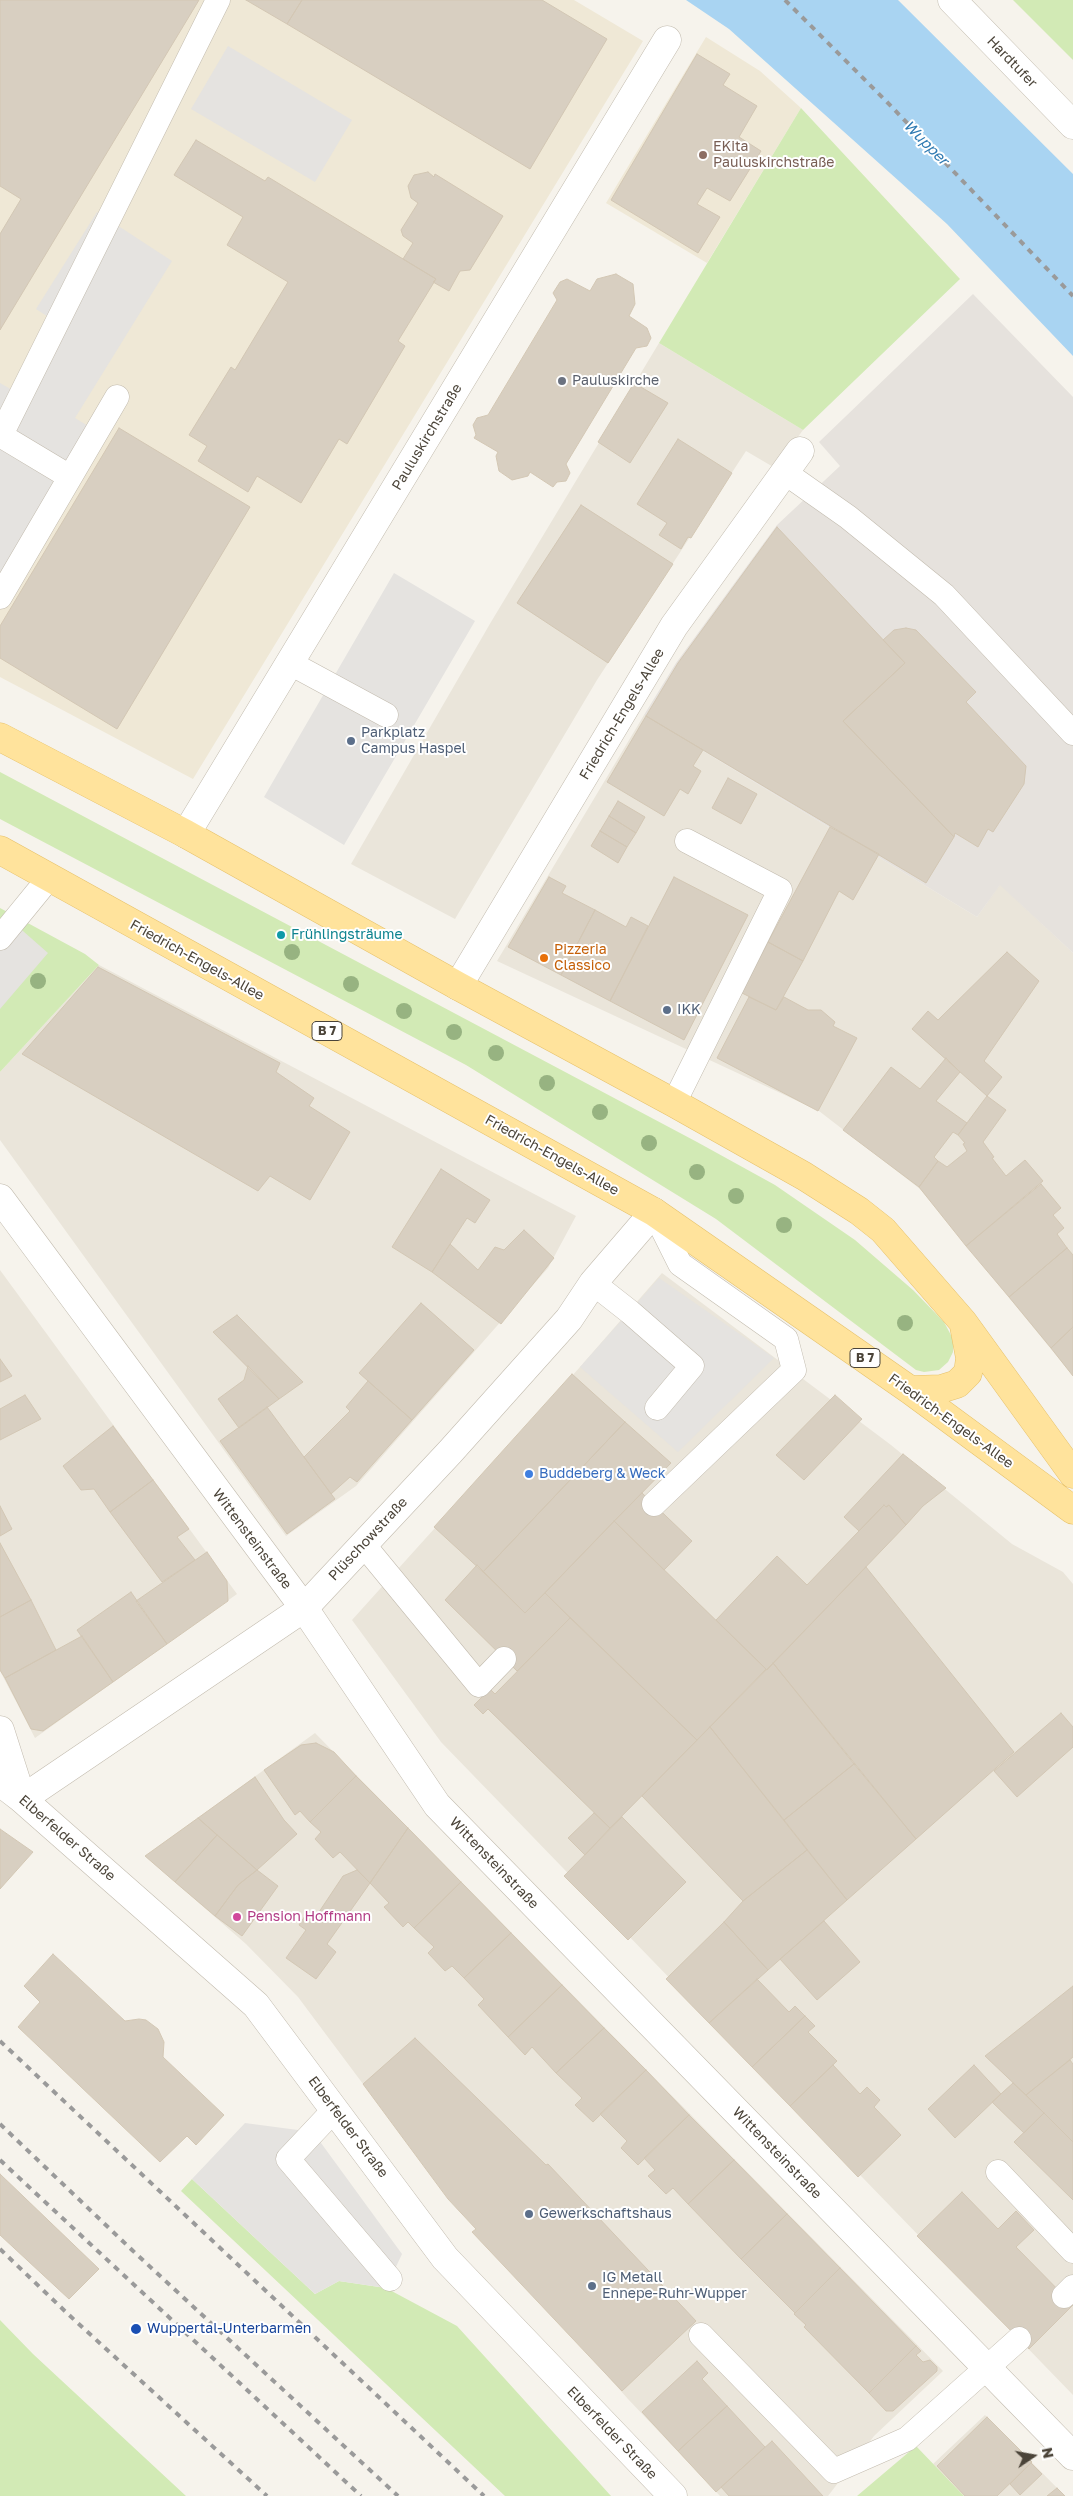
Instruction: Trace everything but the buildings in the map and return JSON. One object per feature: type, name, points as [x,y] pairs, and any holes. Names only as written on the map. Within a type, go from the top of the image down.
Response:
[{"type":"main road","points":[[0,738],[186,834],[458,986],[674,1103],[804,1176],[858,1211],[883,1230],[963,1322],[1073,1474]]},
{"type":"main road","name":"Friedrich-Engels-Allee","points":[[0,850],[654,1212],[910,1390],[1073,1510]]},
{"type":"main road","points":[[910,1390],[941,1389],[957,1384],[968,1373],[970,1358],[963,1322]]},
{"type":"street","name":"Hardtufer","points":[[952,0],[1073,125]]},
{"type":"street","name":"Pauluskirchstraße","points":[[186,834],[667,40]]},
{"type":"street","name":"Friedrich-Engels-Allee","points":[[458,986],[674,626],[792,462]]},
{"type":"street","name":"Wittensteinstraße","points":[[0,1198],[304,1608],[437,1805],[1073,2456]]},
{"type":"street","name":"Plüschowstraße","points":[[22,1799],[304,1608],[450,1452],[569,1319],[593,1283],[654,1212]]},
{"type":"street","points":[[0,1730],[22,1799]]},
{"type":"street","name":"Elberfelder Straße","points":[[0,1782],[22,1799],[256,2005],[445,2258],[673,2496]]},
{"type":"lane","points":[[70,477],[0,435],[218,0]]},
{"type":"lane","points":[[0,597],[117,397]]},
{"type":"lane","points":[[792,462],[848,517],[944,596],[1073,733]]},
{"type":"lane","points":[[290,663],[386,715]]},
{"type":"lane","points":[[674,1103],[780,890],[687,841]]},
{"type":"lane","points":[[0,938],[49,878]]},
{"type":"lane","points":[[654,1212],[680,1264],[786,1338],[794,1370],[654,1504]]},
{"type":"lane","points":[[593,1283],[630,1312],[692,1366],[657,1408]]},
{"type":"lane","points":[[363,1544],[479,1686],[504,1659]]},
{"type":"lane","points":[[335,2109],[288,2159],[390,2279]]},
{"type":"lane","points":[[998,2172],[1073,2252]]},
{"type":"lane","points":[[701,2335],[834,2470],[907,2439],[1019,2339]]},
{"type":"shaded area","points":[[0,0],[574,0],[643,41],[193,779],[0,677]]},
{"type":"shaded area","name":"EKita Pauluskirchstraße","points":[[706,37],[760,71],[801,108],[707,263],[606,203]]},
{"type":"shaded area","points":[[228,46],[352,120],[315,182],[191,109]]},
{"type":"shaded area","points":[[97,212],[172,261],[75,418],[103,435],[0,604],[0,383],[14,391],[59,324],[36,309]]},
{"type":"shaded area","points":[[973,294],[1073,397],[1073,953],[1000,885],[977,917],[644,715],[676,663],[777,525],[840,466],[819,442]]},
{"type":"shaded area","points":[[659,343],[803,430],[775,468],[746,451],[597,680],[455,919],[351,864],[491,622]]},
{"type":"shaded area","name":"Parkplatz Campus Haspel","points":[[394,573],[475,621],[344,845],[264,797]]},
{"type":"shaded area","points":[[644,715],[977,917],[1000,884],[1073,953],[1073,1376],[920,1189],[819,1111],[497,961]]},
{"type":"shaded area","points":[[15,924],[48,953],[0,1009],[0,936]]},
{"type":"shaded area","points":[[99,965],[576,1216],[548,1268],[356,1486],[286,1536],[0,1140],[0,1072]]},
{"type":"shaded area","points":[[0,1270],[237,1594],[35,1738],[0,1671]]},
{"type":"shaded area","points":[[662,1273],[891,1445],[1012,1544],[1063,1572],[1073,1584],[1073,2395],[441,1742],[352,1620]]},
{"type":"shaded area","points":[[659,1278],[774,1358],[678,1452],[580,1367]]},
{"type":"shaded area","points":[[315,1733],[943,2371],[874,2436],[828,2496],[720,2496],[628,2399],[476,2229],[298,1997],[246,1944],[145,1856]]},
{"type":"shaded area","points":[[245,2123],[313,2132],[402,2254],[386,2288],[339,2281],[315,2294],[192,2179]]},
{"type":"shaded area","points":[[985,2415],[1065,2496],[964,2496],[933,2464]]},
{"type":"green space","points":[[1013,0],[1073,0],[1073,60]]},
{"type":"green space","points":[[801,108],[960,279],[803,430],[659,343]]},
{"type":"green space","points":[[0,772],[775,1185],[855,1240],[913,1290],[944,1322],[953,1339],[953,1352],[948,1362],[939,1370],[924,1372],[916,1370],[716,1219],[466,1065],[0,819]]},
{"type":"green space","points":[[0,908],[85,954],[99,965],[0,1072]]},
{"type":"green space","points":[[192,2179],[315,2294],[339,2281],[386,2288],[457,2326],[611,2496],[505,2496],[181,2191]]},
{"type":"green space","points":[[0,2320],[33,2354],[186,2496],[0,2496]]},
{"type":"green space","points":[[916,2446],[964,2496],[857,2496]]},
{"type":"water","name":"Wupper","points":[[686,0],[898,0],[1073,174],[1073,356],[947,224],[729,29]]},
{"type":"railway","points":[[785,0],[887,102],[1073,296]]},
{"type":"railway","points":[[0,2041],[484,2496]]},
{"type":"railway","points":[[0,2124],[132,2250],[398,2496]]},
{"type":"railway","points":[[0,2160],[361,2496]]},
{"type":"railway","points":[[0,2249],[69,2315],[267,2496]]},
{"type":"place","name":"EKita Pauluskirchstraße","points":[[703,155]]},
{"type":"place","name":"Pauluskirche","points":[[562,381]]},
{"type":"place","name":"Parkplatz Campus Haspel","points":[[351,741]]},
{"type":"place","name":"Frühlingsträume","points":[[281,935]]},
{"type":"place","name":"Pizzeria Classico","points":[[544,958]]},
{"type":"place","name":"IKK","points":[[667,1010]]},
{"type":"place","name":"Buddeberg & Weck","points":[[529,1474]]},
{"type":"place","name":"Pension Hoffmann","points":[[237,1917]]},
{"type":"place","name":"Gewerkschaftshaus","points":[[529,2214]]},
{"type":"place","name":"IG Metall Ennepe-Ruhr-Wupper","points":[[592,2286]]},
{"type":"place","name":"Wuppertal-Unterbarmen","points":[[136,2329]]}]
